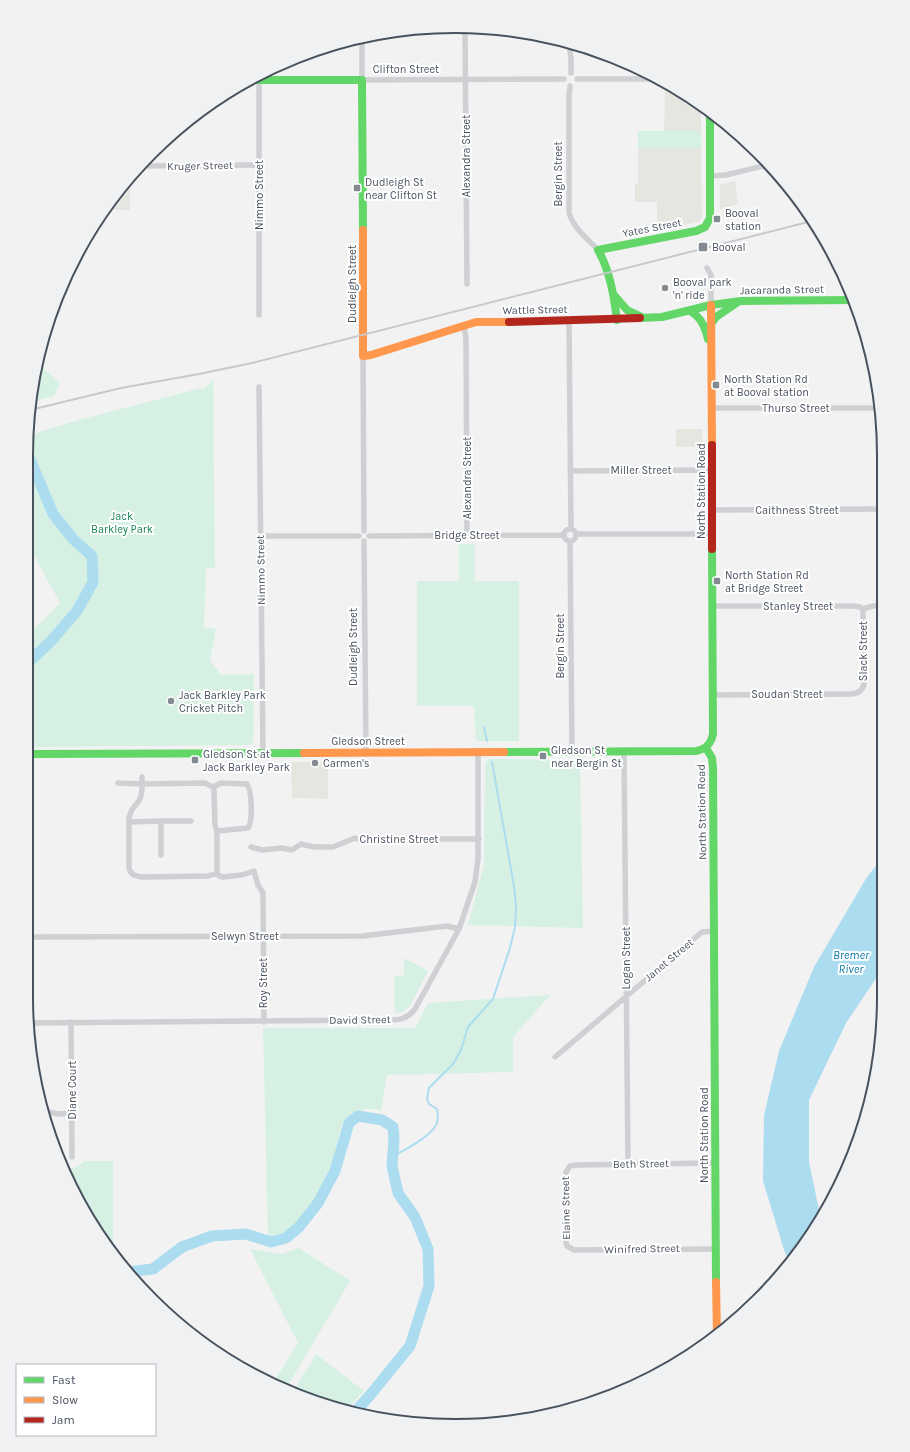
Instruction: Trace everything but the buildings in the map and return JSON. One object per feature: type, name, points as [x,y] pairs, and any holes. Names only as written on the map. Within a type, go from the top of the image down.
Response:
[{"type":"street","name":"Alexandra Street","points":[[465,33],[467,284]]},
{"type":"street","name":"Dudleigh Street","points":[[362,43],[364,530]]},
{"type":"street","points":[[570,49],[571,73]]},
{"type":"street","points":[[571,73],[566,74],[564,79],[566,84],[570,86],[575,84],[577,79]]},
{"type":"street","points":[[571,73],[575,75],[577,79]]},
{"type":"street","name":"Clifton Street","points":[[266,78],[362,80],[564,79]]},
{"type":"street","points":[[577,79],[646,79]]},
{"type":"street","name":"Nimmo Street","points":[[259,82],[259,315]]},
{"type":"street","name":"Bergin Street","points":[[570,86],[569,213],[577,228],[598,250],[605,262],[617,320]]},
{"type":"street","points":[[710,119],[710,176],[726,175],[762,166]]},
{"type":"street","name":"Kruger Street","points":[[149,166],[259,165]]},
{"type":"street","name":"Yates Street","points":[[598,250],[696,231],[703,228],[708,224],[710,218],[710,176]]},
{"type":"street","name":"North Station Road","points":[[707,268],[711,275],[713,694],[712,739],[706,748],[712,758],[713,768],[715,1248],[718,1327]]},
{"type":"street","points":[[612,293],[631,313],[646,318]]},
{"type":"street","name":"Jacaranda Street","points":[[711,305],[741,301],[847,300]]},
{"type":"street","points":[[711,324],[716,317],[741,301]]},
{"type":"street","name":"Wattle Street","points":[[363,356],[371,355],[471,323],[617,320],[662,317],[711,305]]},
{"type":"street","points":[[690,311],[698,316],[711,345]]},
{"type":"street","points":[[569,321],[571,528]]},
{"type":"street","name":"Alexandra Street","points":[[464,325],[466,339],[467,535]]},
{"type":"street","name":"Nimmo Street","points":[[259,387],[263,753]]},
{"type":"street","name":"Thurso Street","points":[[711,408],[874,408]]},
{"type":"street","name":"Miller Street","points":[[570,470],[712,470]]},
{"type":"street","name":"Caithness Street","points":[[712,510],[877,509]]},
{"type":"street","points":[[571,528],[575,530],[576,534],[575,539],[570,541],[566,539],[564,535],[566,530],[571,528]]},
{"type":"street","points":[[261,536],[358,536],[364,541],[368,540],[370,536],[368,532],[364,530],[360,532],[358,536]]},
{"type":"street","points":[[576,534],[712,534]]},
{"type":"street","name":"Bridge Street","points":[[370,536],[564,535]]},
{"type":"street","name":"Dudleigh Street","points":[[364,541],[366,752]]},
{"type":"street","name":"Bergin Street","points":[[570,541],[572,751]]},
{"type":"street","name":"Stanley Street","points":[[713,606],[853,606],[863,609],[877,606]]},
{"type":"street","name":"Slack Street","points":[[860,691],[864,684],[863,609]]},
{"type":"street","name":"Soudan Street","points":[[713,694],[855,694],[860,691]]},
{"type":"street","name":"Gledson Street","points":[[33,754],[478,751],[624,752],[696,751],[706,748]]},
{"type":"street","name":"David Street","points":[[34,1022],[264,1022],[400,1020],[409,1016],[415,1009],[459,929],[475,882],[478,870],[479,839],[478,751]]},
{"type":"street","name":"Logan Street","points":[[624,752],[628,1164]]},
{"type":"street","points":[[142,777],[141,800],[130,812],[129,822],[129,867],[133,875],[142,877],[208,876],[217,873],[217,831],[215,825],[213,787]]},
{"type":"street","points":[[118,783],[205,783],[213,787]]},
{"type":"street","points":[[213,787],[221,783],[243,783],[247,784],[251,792],[250,826],[244,830],[217,831]]},
{"type":"street","points":[[161,821],[161,855]]},
{"type":"street","points":[[129,822],[191,821]]},
{"type":"street","name":"Christine Street","points":[[251,847],[262,850],[282,848],[292,850],[301,844],[314,847],[332,847],[355,838],[363,841],[377,839],[479,839]]},
{"type":"street","name":"Roy Street","points":[[217,873],[219,876],[228,877],[254,871],[263,896],[264,1022]]},
{"type":"street","name":"Selwyn Street","points":[[33,937],[363,936],[447,926],[459,929]]},
{"type":"street","name":"Janet Street","points":[[555,1058],[702,932],[714,931]]},
{"type":"street","name":"Diane Court","points":[[71,1022],[72,1157]]},
{"type":"street","points":[[49,1112],[59,1114],[72,1113]]},
{"type":"street","name":"Beth Street","points":[[568,1168],[577,1165],[715,1163]]},
{"type":"street","name":"Elaine Street","points":[[568,1168],[566,1175],[566,1242],[569,1248]]},
{"type":"street","name":"Winifred Street","points":[[569,1248],[574,1250],[715,1248]]},
{"type":"shaded area","points":[[665,89],[701,112],[701,131],[664,131]]},
{"type":"shaded area","points":[[638,148],[701,148],[702,217],[698,222],[657,230],[657,202],[635,202],[635,184],[638,184]]},
{"type":"shaded area","points":[[735,181],[738,204],[720,209],[720,185]]},
{"type":"shaded area","points":[[130,186],[130,210],[112,210]]},
{"type":"shaded area","points":[[676,429],[702,429],[703,447],[676,447]]},
{"type":"shaded area","points":[[291,762],[328,762],[328,799],[292,798]]},
{"type":"green space","points":[[638,131],[701,131],[701,148],[638,148]]},
{"type":"green space","points":[[42,367],[60,384],[54,396],[37,400]]},
{"type":"green space","name":"Jack Barkley Park","points":[[213,380],[215,568],[206,569],[204,627],[216,629],[210,660],[221,675],[254,674],[253,743],[250,745],[33,747],[33,630],[60,603],[33,554],[34,434],[75,421],[201,388],[204,389]]},
{"type":"green space","points":[[459,544],[475,544],[475,581],[519,581],[519,741],[476,741],[474,706],[417,706],[417,581],[459,581]]},
{"type":"green space","points":[[489,759],[580,760],[583,928],[468,925],[484,865],[485,763]]},
{"type":"green space","points":[[404,958],[428,971],[410,1006],[401,1013],[395,1013],[394,977],[404,975]]},
{"type":"green space","points":[[550,995],[513,1037],[513,1072],[387,1075],[381,1111],[376,1109],[360,1110],[351,1115],[343,1123],[330,1170],[313,1202],[306,1212],[290,1228],[281,1234],[268,1236],[263,1028],[415,1028],[428,1003]]},
{"type":"green space","points":[[84,1161],[113,1161],[113,1244],[90,1208],[70,1168],[75,1168]]},
{"type":"green space","points":[[299,1248],[350,1281],[289,1385],[276,1379],[298,1343],[250,1249],[281,1254]]},
{"type":"green space","points":[[316,1354],[364,1391],[350,1406],[319,1397],[296,1388]]},
{"type":"water","name":"Bremer River","points":[[877,865],[877,977],[846,1023],[809,1100],[809,1162],[819,1210],[788,1257],[785,1253],[763,1181],[764,1116],[779,1051],[814,967],[867,877]]},
{"type":"waterway","points":[[33,466],[53,514],[74,540],[92,556],[93,582],[77,611],[52,640],[33,658]]},
{"type":"waterway","points":[[484,727],[487,741]]},
{"type":"waterway","points":[[393,1156],[423,1138],[433,1130],[436,1125],[438,1119],[437,1109],[429,1104],[427,1099],[429,1088],[453,1064],[461,1050],[468,1027],[493,999],[510,948],[515,927],[516,906],[514,886],[492,762]]},
{"type":"waterway","points":[[135,1271],[153,1269],[182,1247],[212,1236],[246,1234],[271,1242],[286,1238],[299,1227],[318,1203],[335,1171],[349,1123],[358,1116],[382,1120],[393,1127],[394,1139],[392,1166],[398,1193],[415,1217],[428,1249],[429,1286],[410,1346],[359,1408]]},
{"type":"railway","points":[[36,409],[121,388],[252,363],[807,222]]},
{"type":"traffic: fast","points":[[262,80],[362,80],[363,230]]},
{"type":"traffic: fast","points":[[617,320],[613,293],[606,266],[598,250],[696,231],[705,227],[710,218],[710,119]]},
{"type":"traffic: fast","points":[[614,295],[627,310],[642,317]]},
{"type":"traffic: fast","points":[[640,318],[662,317],[711,305],[741,301],[847,300]]},
{"type":"traffic: fast","points":[[711,324],[716,317],[738,302]]},
{"type":"traffic: fast","points":[[690,311],[694,313],[702,323],[708,339]]},
{"type":"traffic: fast","points":[[504,752],[696,751],[708,746],[713,734],[712,549]]},
{"type":"traffic: fast","points":[[706,748],[712,758],[713,768],[716,1282]]},
{"type":"traffic: fast","points":[[33,754],[304,753]]},
{"type":"traffic: slow","points":[[363,230],[363,356],[371,355],[476,322],[509,322]]},
{"type":"traffic: slow","points":[[711,305],[712,445]]},
{"type":"traffic: slow","points":[[304,753],[504,752]]},
{"type":"traffic: slow","points":[[716,1282],[717,1328]]},
{"type":"traffic: jam","points":[[509,322],[640,318]]},
{"type":"traffic: jam","points":[[712,445],[712,549]]},
{"type":"place","name":"Dudleigh St near Clifton St","points":[[357,188]]},
{"type":"place","name":"Booval station","points":[[717,219]]},
{"type":"place","name":"Booval","points":[[703,247]]},
{"type":"place","name":"Booval park 'n' ride","points":[[665,288]]},
{"type":"place","name":"North Station Rd at Booval station","points":[[716,385]]},
{"type":"place","name":"North Station Rd at Bridge Street","points":[[717,581]]},
{"type":"place","name":"Jack Barkley Park Cricket Pitch","points":[[171,701]]},
{"type":"place","name":"Gledson St near Bergin St","points":[[543,756]]},
{"type":"place","name":"Gledson St at Jack Barkley Park","points":[[195,760]]},
{"type":"place","name":"Carmen's","points":[[315,763]]}]
